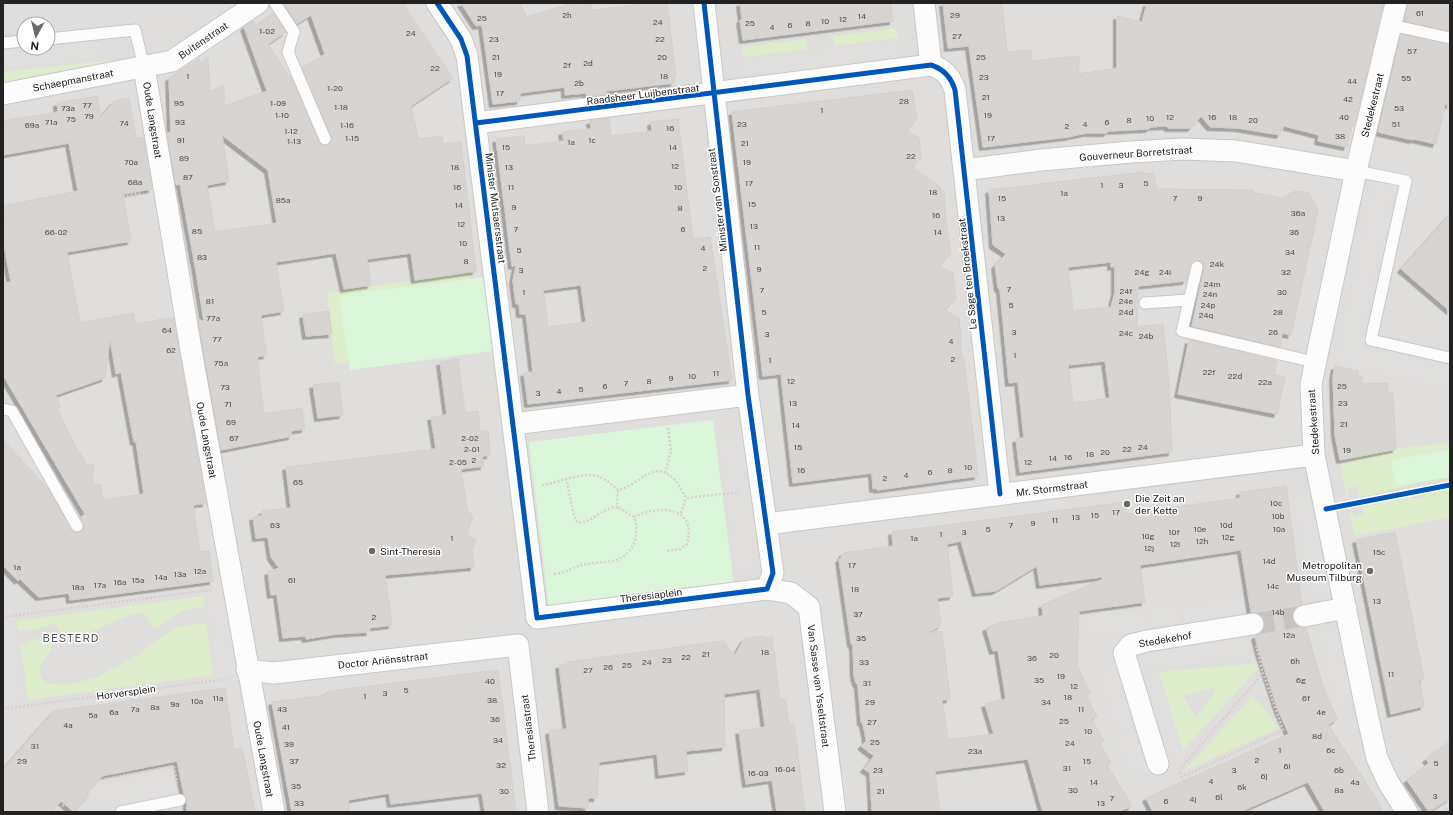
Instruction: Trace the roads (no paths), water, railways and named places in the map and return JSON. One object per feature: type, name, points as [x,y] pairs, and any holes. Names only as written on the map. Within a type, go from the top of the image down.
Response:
[{"type":"street","name":"Buitenstraat","points":[[144,67],[172,61],[258,3]]},
{"type":"street","name":"Minister Mutsaersstraat","points":[[437,3],[465,48],[476,124],[513,424]]},
{"type":"street","name":"Minister van Sonstraat","points":[[704,3],[748,395]]},
{"type":"street","points":[[924,3],[931,65]]},
{"type":"street","name":"Stedekestraat","points":[[1396,3],[1356,171],[1310,384],[1314,455],[1377,758],[1388,782],[1408,812]]},
{"type":"street","name":"Raadsheer Luijbenstraat","points":[[476,124],[931,65]]},
{"type":"street","name":"Le Sage ten Broekstraat","points":[[931,65],[945,72],[954,86],[1000,494]]},
{"type":"street","name":"Schaepmanstraat","points":[[3,94],[144,67]]},
{"type":"street","name":"Oude Langstraat","points":[[144,67],[218,504],[274,812]]},
{"type":"street","name":"Gouverneur Borretstraat","points":[[964,170],[1056,159],[1183,149],[1236,151],[1356,171]]},
{"type":"street","points":[[518,645],[537,618],[513,424],[748,395],[773,573],[766,589]]},
{"type":"street","name":"Mr. Stormstraat","points":[[766,524],[1314,455]]},
{"type":"street","name":"Theresiaplein","points":[[537,618],[766,589]]},
{"type":"street","name":"Van Sasse van Ysseltstraat","points":[[766,589],[791,593],[809,607],[835,812]]},
{"type":"street","points":[[1304,616],[1346,608]]},
{"type":"street","name":"Stedekehof","points":[[1158,764],[1124,653],[1131,646],[1147,641],[1252,624]]},
{"type":"street","name":"Doctor Ariënsstraat","points":[[248,673],[274,672],[518,645]]},
{"type":"street","name":"Theresiastraat","points":[[518,645],[538,812]]},
{"type":"lane","points":[[275,3],[294,32],[288,52],[325,140]]},
{"type":"lane","points":[[1391,25],[1450,38]]},
{"type":"lane","points":[[56,38],[135,30],[144,67]]},
{"type":"lane","points":[[3,43],[16,42]]},
{"type":"lane","points":[[1356,171],[1406,181],[1371,340],[1450,358]]},
{"type":"lane","points":[[1197,267],[1182,331],[1314,362]]},
{"type":"lane","points":[[1145,303],[1189,300]]},
{"type":"lane","points":[[3,409],[12,412],[77,526]]},
{"type":"lane","points":[[121,812],[180,800]]},
{"type":"tunnel","points":[[1253,624],[1304,616]]},
{"type":"place","name":"Die Zeit an der Kette","points":[[1127,504]]},
{"type":"place","name":"Sint-Theresia","points":[[372,551]]},
{"type":"place","name":"Metropolitan Museum Tilburg","points":[[1370,571]]},
{"type":"district","name":"BESTERD","points":[[71,638]]}]
